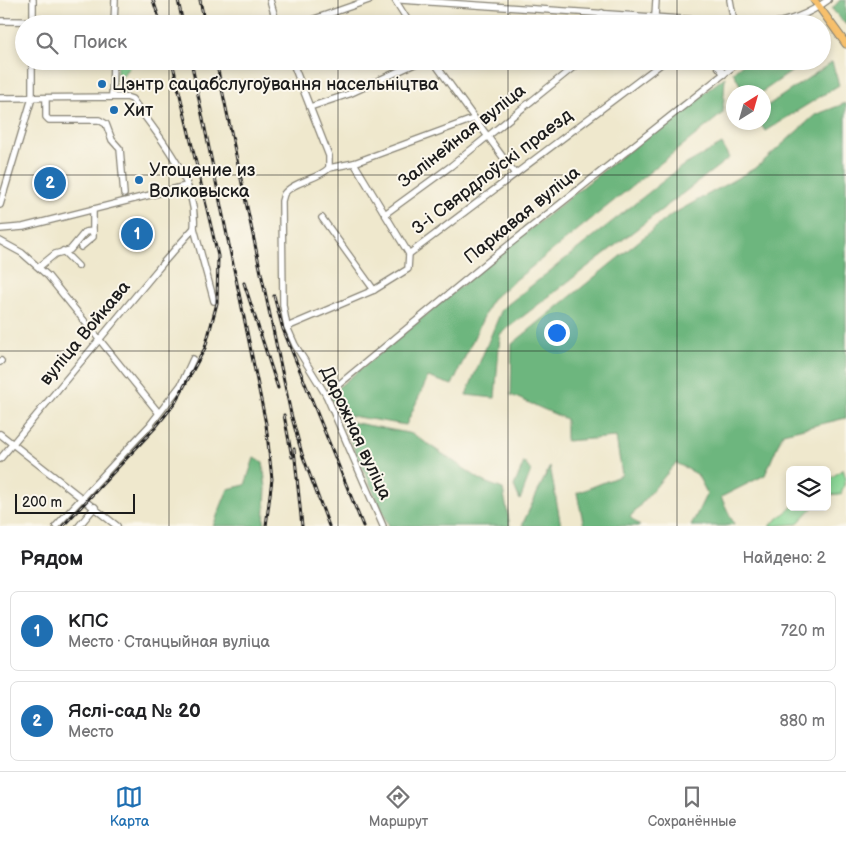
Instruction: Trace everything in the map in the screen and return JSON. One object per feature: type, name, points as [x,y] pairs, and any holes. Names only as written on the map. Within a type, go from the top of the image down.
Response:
[{"type":"main road","points":[[816,4],[824,15]]},
{"type":"main road","points":[[831,24],[846,44]]},
{"type":"street","points":[[33,0],[33,15]]},
{"type":"street","points":[[114,15],[115,0]]},
{"type":"street","points":[[270,0],[274,15]]},
{"type":"street","points":[[326,15],[369,0]]},
{"type":"street","points":[[395,0],[404,15]]},
{"type":"street","points":[[401,0],[637,15]]},
{"type":"street","points":[[655,15],[656,0]]},
{"type":"street","points":[[730,0],[733,15]]},
{"type":"street","points":[[796,15],[828,0]]},
{"type":"street","points":[[0,21],[15,21]]},
{"type":"street","points":[[0,205],[32,98],[32,70]]},
{"type":"street","points":[[112,97],[113,70]]},
{"type":"street","points":[[296,70],[329,156],[329,168],[354,163],[474,119]]},
{"type":"street","points":[[310,107],[349,94],[401,70]]},
{"type":"street","points":[[439,70],[486,137],[515,174]]},
{"type":"street","name":"Залінейная вуліца","points":[[385,214],[570,70]]},
{"type":"street","name":"3-і Свярдлоўскі праезд","points":[[287,327],[374,290],[408,269],[410,254],[653,70]]},
{"type":"street","points":[[721,70],[724,74]]},
{"type":"street","name":"Паркавая вуліца","points":[[326,395],[518,236],[729,70]]},
{"type":"street","points":[[0,98],[112,97],[132,99],[176,160],[195,216],[194,228],[214,301]]},
{"type":"street","points":[[46,98],[46,117],[49,120],[99,120],[106,124],[112,140],[120,149],[124,194]]},
{"type":"street","points":[[354,163],[410,254]]},
{"type":"street","name":"Дарожная вуліца","points":[[329,168],[324,173],[292,187],[284,194],[283,305],[287,327],[295,345],[326,395],[383,526]]},
{"type":"street","points":[[0,229],[23,227],[186,186]]},
{"type":"street","points":[[80,247],[93,238],[93,209]]},
{"type":"street","points":[[322,218],[374,290]]},
{"type":"street","name":"вуліца Войкава","points":[[0,459],[194,228]]},
{"type":"street","points":[[39,267],[55,254],[70,250],[85,232],[93,231]]},
{"type":"street","points":[[0,241],[22,253],[39,267],[158,412]]},
{"type":"street","points":[[63,252],[78,266]]},
{"type":"street","points":[[56,526],[150,425],[158,412],[181,385],[193,359]]},
{"type":"street","points":[[0,434],[83,497],[117,526]]},
{"type":"street","points":[[80,526],[95,507]]},
{"type":"green space","points":[[840,0],[846,0],[846,25],[832,9]]},
{"type":"green space","points":[[832,62],[839,85],[771,127],[771,103],[820,70],[831,70]]},
{"type":"green space","points":[[117,70],[127,70],[117,82]]},
{"type":"green space","points":[[735,70],[794,70],[771,86],[740,85],[733,72]]},
{"type":"green space","points":[[725,77],[723,113],[492,299],[452,385],[428,377],[406,425],[339,414],[329,395],[574,194]]},
{"type":"green space","points":[[846,103],[846,418],[783,433],[765,475],[721,497],[734,524],[725,526],[691,526],[707,493],[697,474],[676,463],[630,517],[640,526],[584,526],[577,493],[622,475],[616,437],[566,441],[566,419],[511,395],[512,344],[671,215],[757,167],[815,115]]},
{"type":"green space","points":[[722,144],[729,158],[500,334],[495,398],[466,395],[502,309],[681,167]]},
{"type":"green space","points":[[341,420],[413,434],[484,482],[503,489],[510,526],[389,526]]},
{"type":"green space","points":[[254,458],[263,462],[266,488],[264,526],[213,526],[228,489],[245,485]]},
{"type":"green space","points":[[524,462],[531,471],[520,500],[514,486]]},
{"type":"green space","points":[[550,466],[561,526],[523,526],[523,523]]},
{"type":"green space","points":[[843,469],[846,479],[841,494],[831,495],[831,478]]},
{"type":"green space","points":[[787,511],[809,511],[797,524],[769,526]]},
{"type":"railway","points":[[153,0],[158,15]]},
{"type":"railway","points":[[178,0],[181,15]]},
{"type":"railway","points":[[200,0],[203,15]]},
{"type":"railway","points":[[63,526],[155,428],[175,403],[205,348],[217,303],[218,256],[174,70]]},
{"type":"railway","points":[[193,70],[266,424],[272,479],[266,526]]},
{"type":"railway","points":[[218,70],[291,414],[302,454],[329,526]]},
{"type":"railway","points":[[244,283],[278,388]]},
{"type":"railway","points":[[274,296],[283,329],[363,526]]},
{"type":"railway","points":[[284,415],[292,457]]},
{"type":"railway","points":[[294,449],[302,526]]},
{"type":"place","name":"Цэнтр сацабслугоўвання насельніцтва","points":[[102,84]]},
{"type":"place","name":"Хит","points":[[114,110]]},
{"type":"place","name":"Угощение из Волковыска","points":[[139,180]]},
{"type":"place","name":"Яслі-сад № 20","points":[[50,183]]},
{"type":"place","name":"КПС","points":[[137,234]]}]
